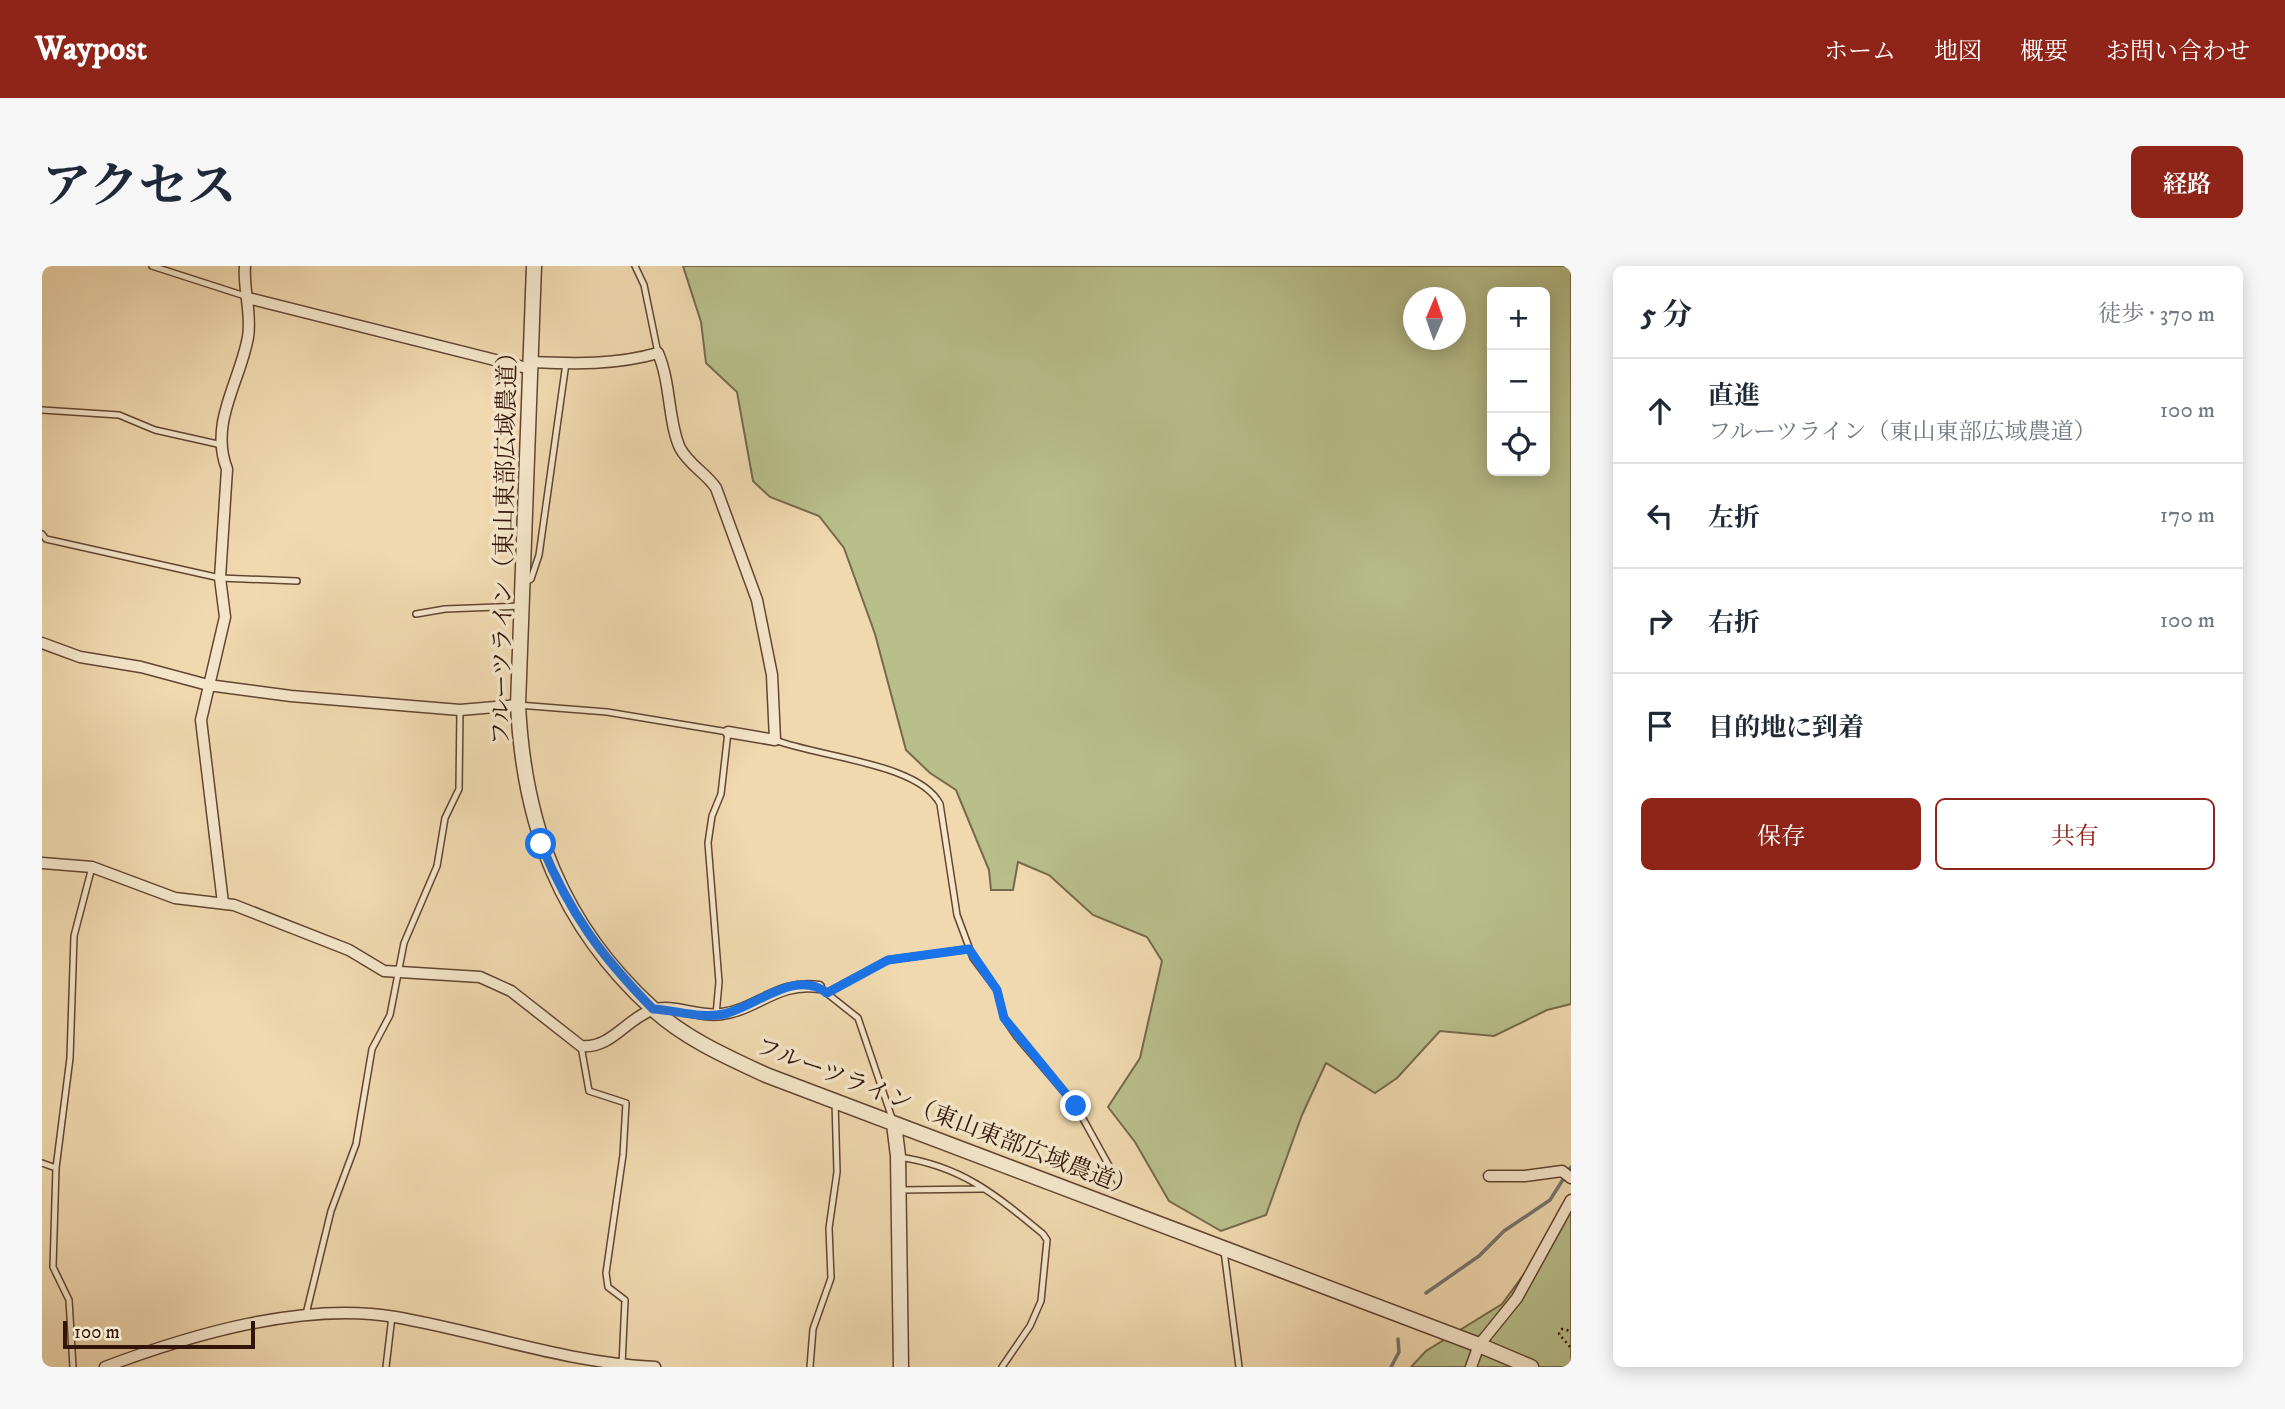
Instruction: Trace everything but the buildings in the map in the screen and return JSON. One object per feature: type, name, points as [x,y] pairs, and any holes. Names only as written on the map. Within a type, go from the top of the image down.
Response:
[{"type":"street","points":[[223,903],[201,720],[225,617],[220,578],[227,470],[222,444],[223,413],[248,338],[245,266]]},
{"type":"street","name":"フルーツライン（東山東部広域農道）","points":[[534,266],[524,605],[518,705],[526,785],[534,822],[551,869],[565,897],[599,951],[653,1009],[730,1058],[894,1124],[1531,1367]]},
{"type":"street","points":[[247,298],[531,365],[635,359],[658,353],[667,374],[679,446],[688,461],[708,476],[716,488],[758,600],[772,675],[775,740],[728,732]]},
{"type":"street","points":[[42,643],[79,657],[141,667],[208,685],[291,696],[460,710],[518,705]]},
{"type":"street","points":[[42,863],[92,867],[175,898],[223,903],[349,950],[384,971],[441,972],[480,977],[511,991],[581,1046],[601,1044],[653,1009],[725,1014],[787,987],[802,985],[823,990]]},
{"type":"street","points":[[894,1124],[898,1156],[901,1367]]},
{"type":"street","points":[[1489,1176],[1566,1175]]},
{"type":"street","points":[[1471,1367],[1479,1345],[1517,1298],[1571,1200]]},
{"type":"street","points":[[105,1367],[161,1346],[306,1314],[392,1316],[622,1366],[654,1367]]},
{"type":"lane","points":[[152,266],[238,291],[247,298]]},
{"type":"lane","points":[[635,266],[649,303],[658,353]]},
{"type":"lane","points":[[524,583],[531,579],[539,555],[566,363]]},
{"type":"lane","points":[[42,410],[120,415],[155,430],[222,444]]},
{"type":"lane","points":[[42,534],[46,539],[220,578],[297,581]]},
{"type":"lane","points":[[416,614],[445,609],[524,605]]},
{"type":"lane","points":[[518,705],[607,712],[728,732],[721,794],[712,816],[708,843],[719,982],[716,1015]]},
{"type":"lane","points":[[306,1314],[331,1210],[356,1144],[369,1058],[390,1015],[396,972],[404,943],[437,866],[443,825],[459,789],[460,710]]},
{"type":"lane","points":[[775,740],[800,750],[885,768],[920,781],[936,796],[940,804],[957,915],[969,949],[997,990],[1004,1018],[1076,1106],[1118,1182]]},
{"type":"lane","points":[[73,1367],[69,1300],[53,1267],[56,1168],[70,1058],[74,936],[92,867]]},
{"type":"lane","points":[[894,1124],[859,1018],[823,990],[888,960],[969,949]]},
{"type":"lane","points":[[581,1046],[589,1091],[626,1103],[623,1155],[606,1273],[608,1287],[625,1300],[622,1366]]},
{"type":"lane","points":[[810,1367],[813,1329],[831,1278],[829,1228],[837,1172],[835,1101]]},
{"type":"lane","points":[[898,1156],[932,1161],[986,1189],[1043,1234],[1048,1247],[1041,1301],[1030,1326],[1002,1367]]},
{"type":"lane","points":[[42,1163],[56,1168]]},
{"type":"lane","points":[[898,1190],[986,1189]]},
{"type":"lane","points":[[1224,1248],[1239,1367]]},
{"type":"lane","points":[[386,1367],[392,1316]]},
{"type":"path","points":[[1570,1347],[1571,1344],[1559,1334],[1562,1329],[1571,1331]]},
{"type":"green space","points":[[683,266],[1571,266],[1571,1004],[1547,1010],[1494,1036],[1440,1031],[1397,1078],[1375,1093],[1326,1063],[1302,1115],[1266,1215],[1221,1231],[1169,1201],[1135,1142],[1108,1107],[1140,1058],[1162,961],[1147,937],[1093,915],[1049,875],[1018,862],[1013,890],[991,890],[989,870],[956,790],[930,773],[906,750],[875,634],[844,548],[819,516],[770,497],[753,481],[737,392],[706,363],[701,322]]},
{"type":"green space","points":[[1571,1210],[1571,1367],[1411,1367],[1426,1351],[1502,1304]]},
{"type":"waterway","points":[[1426,1293],[1479,1256],[1504,1231],[1550,1200],[1571,1167]]},
{"type":"waterway","points":[[1391,1367],[1399,1352],[1398,1339]]},
{"type":"route","points":[[541,844],[565,897],[599,951],[653,1009],[725,1014],[787,987],[819,987],[827,993],[888,960],[969,949],[997,990],[1004,1018],[1076,1106]]}]
